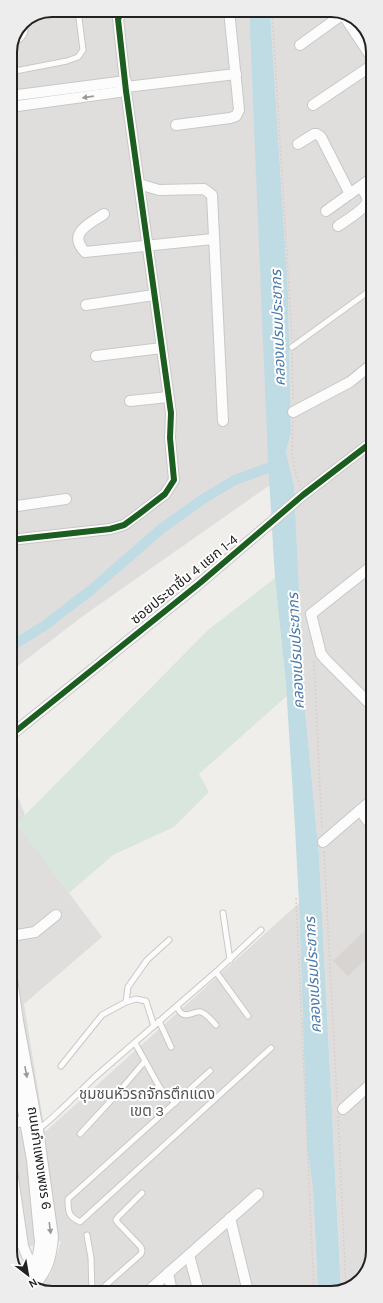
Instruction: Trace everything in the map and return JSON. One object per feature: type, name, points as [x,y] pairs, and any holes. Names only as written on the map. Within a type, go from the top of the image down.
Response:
[{"type":"street","points":[[17,539],[110,529],[124,525],[165,494],[174,480],[170,438],[171,413],[126,86],[118,19],[119,17]]},
{"type":"street","points":[[176,125],[230,118],[236,116],[239,110],[230,17]]},
{"type":"street","points":[[300,45],[338,18]]},
{"type":"street","points":[[348,22],[365,48]]},
{"type":"street","points":[[313,105],[366,70]]},
{"type":"street","points":[[17,95],[126,86],[236,74]]},
{"type":"street","points":[[17,106],[126,86]]},
{"type":"street","points":[[298,144],[314,134],[317,134],[350,194]]},
{"type":"street","points":[[326,211],[366,182]]},
{"type":"street","points":[[139,184],[158,190],[204,189],[212,194],[223,421]]},
{"type":"street","points":[[360,187],[366,195]]},
{"type":"street","points":[[338,226],[366,204]]},
{"type":"street","points":[[104,214],[81,230],[78,237],[78,242],[79,246],[85,252],[213,239]]},
{"type":"street","points":[[86,305],[154,295]]},
{"type":"street","points":[[96,356],[162,348]]},
{"type":"street","points":[[294,412],[350,382],[366,369]]},
{"type":"street","points":[[130,402],[168,397]]},
{"type":"street","name":"ซอยประชาชื่น 4 แยก 1-4","points":[[17,729],[200,583],[303,495],[366,447]]},
{"type":"street","points":[[17,506],[66,499]]},
{"type":"street","points":[[366,570],[311,614],[321,654],[366,700]]},
{"type":"street","points":[[323,842],[366,804]]},
{"type":"street","points":[[360,810],[366,818]]},
{"type":"street","points":[[17,935],[34,932],[56,915]]},
{"type":"street","name":"ถนนกำแพงเพชร 6","points":[[17,1021],[37,1130],[52,1237],[50,1254],[43,1275],[37,1282]]},
{"type":"street","name":"ถนนกำแพงเพชร 6","points":[[17,1071],[33,1160],[41,1243],[40,1257],[33,1272],[29,1277]]},
{"type":"street","points":[[339,1110],[366,1088]]},
{"type":"street","points":[[17,1122],[26,1120]]},
{"type":"street","points":[[154,1286],[258,1194]]},
{"type":"street","points":[[17,1202],[24,1246],[27,1256],[35,1267]]},
{"type":"street","points":[[230,1218],[247,1286]]},
{"type":"street","points":[[189,1255],[197,1286]]},
{"type":"street","points":[[168,1273],[171,1286]]},
{"type":"lane","points":[[17,71],[67,61],[78,57],[83,50],[79,17]]},
{"type":"lane","points":[[20,39],[23,37],[26,29]]},
{"type":"lane","points":[[292,347],[366,293]]},
{"type":"lane","points":[[223,913],[230,960]]},
{"type":"lane","points":[[37,1130],[45,1125],[95,1077],[230,960],[261,930]]},
{"type":"lane","points":[[126,1002],[128,987],[147,960],[168,940]]},
{"type":"lane","points":[[216,972],[248,1016]]},
{"type":"lane","points":[[61,1066],[102,1015],[126,1002],[136,999],[146,1001],[154,1026]]},
{"type":"lane","points":[[177,1006],[178,1010],[184,1015],[203,1012],[216,1025]]},
{"type":"lane","points":[[159,1021],[171,1047]]},
{"type":"lane","points":[[135,1043],[160,1088],[175,1103]]},
{"type":"lane","points":[[210,1071],[68,1199],[68,1210],[72,1218],[80,1222],[271,1048]]},
{"type":"lane","points":[[80,1134],[145,1061]]},
{"type":"lane","points":[[105,1286],[142,1251],[141,1247],[116,1220],[142,1193]]},
{"type":"lane","points":[[87,1235],[91,1258],[92,1286]]},
{"type":"path","points":[[272,17],[292,347],[294,412],[292,453],[295,471],[303,495]]},
{"type":"path","points":[[313,654],[339,1110],[346,1282]]},
{"type":"path","points":[[296,898],[314,1286]]},
{"type":"shaded area","points":[[52,17],[249,17],[270,485],[83,616],[17,667],[18,45],[27,27],[39,20]]},
{"type":"shaded area","points":[[270,17],[333,17],[350,23],[359,31],[365,45],[366,52],[366,1256],[361,1269],[357,1274],[349,1281],[341,1284],[319,855],[305,710],[294,486],[286,452],[291,433],[288,292]]},
{"type":"shaded area","points":[[275,578],[287,696],[199,774],[209,792],[174,827],[113,855],[69,893],[17,825],[25,815],[208,630]]},
{"type":"shaded area","points":[[17,794],[25,815],[18,825],[102,937],[24,1004],[45,1132],[299,903],[307,1146],[313,1190],[318,1286],[50,1286],[42,1284],[51,1274],[61,1241],[17,1248]]},
{"type":"water","name":"คลองเปรมประชากร","points":[[249,17],[270,17],[288,292],[291,433],[286,452],[294,486],[305,710],[319,855],[341,1284],[331,1286],[318,1286],[313,1190],[307,1146],[295,827],[286,685],[275,578],[268,461]]},
{"type":"building","points":[[366,930],[366,959],[348,976],[333,961]]},
{"type":"waterway","points":[[17,643],[44,626],[91,590],[161,529],[203,499],[235,480],[282,463]]},
{"type":"cycle path","points":[[17,539],[110,529],[124,525],[165,494],[174,480],[170,438],[171,413],[126,91],[118,19],[119,17]]},
{"type":"cycle path","points":[[17,730],[200,583],[303,495],[366,447]]},
{"type":"district","name":"ชุมชนหัวรถจักรตึกแดง เขต 3","points":[[147,1102]]}]
